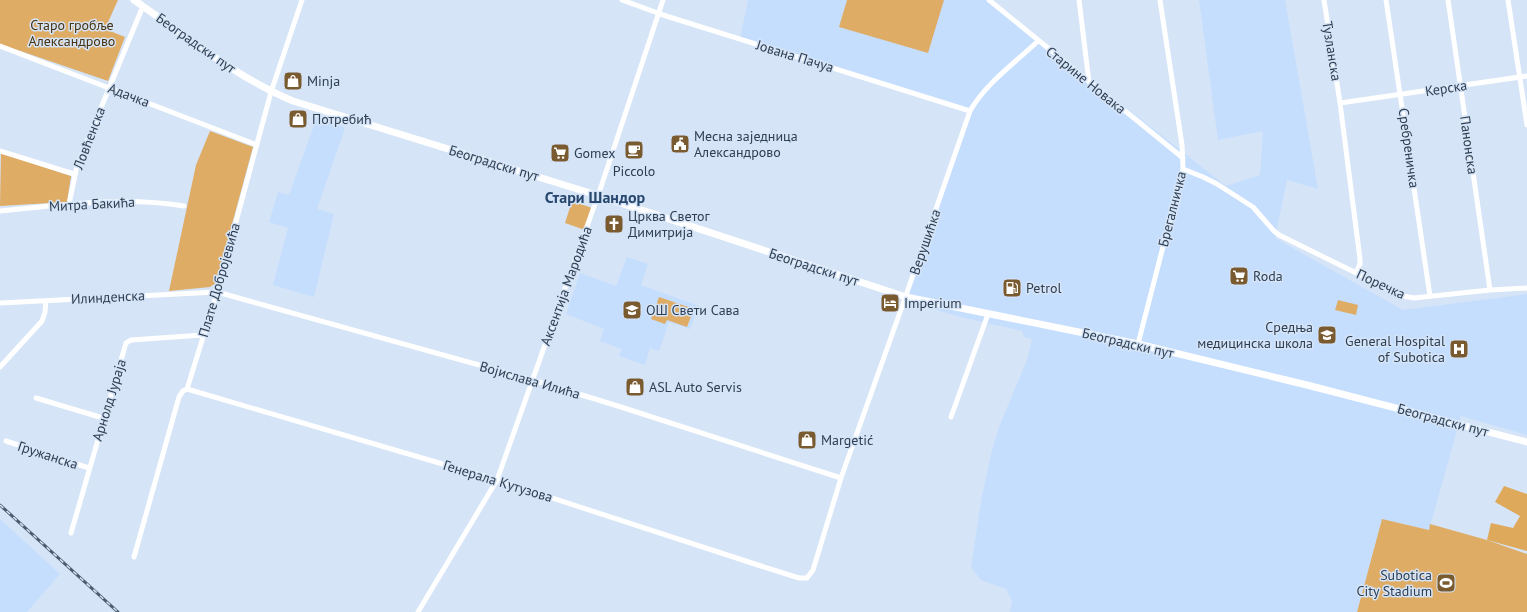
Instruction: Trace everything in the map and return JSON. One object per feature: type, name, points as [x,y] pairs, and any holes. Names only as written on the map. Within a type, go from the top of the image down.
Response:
[{"type":"main road","name":"Београдски пут","points":[[138,2],[238,72],[271,92],[304,104],[598,195],[906,297],[1138,344],[1312,386],[1527,442]]},
{"type":"street","name":"Плате Добројевића","points":[[134,557],[179,397],[180,394],[187,389],[217,292],[271,92],[302,0]]},
{"type":"street","name":"Јована Пачуа","points":[[622,0],[970,111]]},
{"type":"street","name":"Аксентија Мародића","points":[[418,612],[497,480],[598,195],[663,0]]},
{"type":"street","name":"Старине Новака","points":[[989,0],[1183,158]]},
{"type":"street","points":[[1079,0],[1089,82]]},
{"type":"street","name":"Брегалничка","points":[[1138,344],[1183,169],[1182,145],[1160,0]]},
{"type":"street","name":"Тузланска","points":[[1324,0],[1340,103],[1360,259],[1360,264],[1356,273]]},
{"type":"street","name":"Сребреничка","points":[[1386,0],[1430,296]]},
{"type":"street","name":"Панонска","points":[[1448,0],[1490,290]]},
{"type":"street","points":[[1508,0],[1527,125]]},
{"type":"street","name":"Ловћенска","points":[[69,204],[74,174],[109,87],[138,2]]},
{"type":"street","name":"Верушићка","points":[[807,578],[813,570],[841,478],[906,297],[970,111],[976,100],[985,89],[1038,41]]},
{"type":"street","name":"Адачка","points":[[0,46],[257,145]]},
{"type":"street","name":"Керска","points":[[1340,103],[1527,76]]},
{"type":"street","points":[[0,151],[74,174]]},
{"type":"street","name":"Поречка","points":[[1183,169],[1210,181],[1254,207],[1279,235],[1403,296],[1414,298],[1490,290],[1527,288]]},
{"type":"street","name":"Митра Бакића","points":[[0,211],[69,204],[130,201],[184,206]]},
{"type":"street","name":"Илинденска","points":[[0,303],[217,292]]},
{"type":"street","name":"Војислава Илића","points":[[217,292],[533,380],[629,409],[841,478]]},
{"type":"street","points":[[0,367],[42,321],[46,301]]},
{"type":"street","points":[[952,417],[988,314]]},
{"type":"street","name":"Арнолд Јураја","points":[[71,533],[103,418],[126,343],[128,341],[203,335]]},
{"type":"street","name":"Генерала Кутузова","points":[[187,389],[497,480],[761,566],[799,578],[807,578]]},
{"type":"street","points":[[36,398],[103,418]]},
{"type":"street","name":"Гружанска","points":[[6,441],[89,468]]},
{"type":"shaded area","points":[[748,0],[989,0],[1226,186],[1260,175],[1263,131],[1218,140],[1199,0],[1285,0],[1318,189],[1287,180],[1275,238],[1403,310],[1527,294],[1527,435],[1461,416],[1429,530],[1382,519],[1357,612],[1010,612],[1012,601],[1006,589],[981,580],[971,567],[982,496],[992,450],[999,427],[1027,360],[1032,339],[1024,337],[1022,331],[961,317],[904,301],[970,111],[740,39]]},
{"type":"shaded area","points":[[317,117],[345,128],[317,209],[334,214],[314,297],[273,285],[288,228],[269,222],[278,192],[289,195]]},
{"type":"shaded area","name":"ОШ Свети Сава","points":[[627,257],[648,264],[641,285],[699,306],[690,329],[669,322],[659,351],[650,348],[645,365],[619,356],[622,349],[600,341],[604,329],[566,314],[580,273],[616,286]]},
{"type":"shaded area","points":[[1504,486],[1527,494],[1527,551],[1487,540],[1491,523],[1513,528],[1520,516],[1495,502]]},
{"type":"shaded area","points":[[0,519],[60,574],[27,612],[0,612]]},
{"type":"green space","name":"Старо гробље Александрово","points":[[0,0],[118,0],[105,29],[125,37],[108,81],[0,44]]},
{"type":"green space","points":[[847,0],[944,0],[928,53],[839,27]]},
{"type":"green space","points":[[210,131],[253,147],[216,283],[210,287],[169,291],[196,165]]},
{"type":"green space","points":[[1,153],[71,176],[67,202],[0,206]]},
{"type":"green space","points":[[572,201],[592,208],[585,230],[565,223]]},
{"type":"green space","points":[[659,297],[694,309],[687,327],[667,320],[665,324],[651,319]]},
{"type":"green space","points":[[1338,300],[1358,305],[1356,315],[1335,310]]},
{"type":"green space","name":"Subotica City Stadium","points":[[1382,519],[1429,530],[1430,524],[1487,540],[1527,554],[1527,612],[1357,612]]},
{"type":"railway","points":[[0,505],[118,612]]},
{"type":"place","name":"Minja","points":[[293,81]]},
{"type":"place","name":"Потребић","points":[[298,119]]},
{"type":"place","name":"Месна заједница Александрово","points":[[680,144]]},
{"type":"place","name":"Piccolo","points":[[634,150]]},
{"type":"place","name":"Gomex","points":[[560,153]]},
{"type":"place","name":"Црква Светог Димитрија","points":[[614,224]]},
{"type":"place","name":"Roda","points":[[1239,276]]},
{"type":"place","name":"Petrol","points":[[1012,288]]},
{"type":"place","name":"Imperium","points":[[890,303]]},
{"type":"place","name":"ОШ Свети Сава","points":[[632,310]]},
{"type":"place","name":"Средња медицинска школа","points":[[1327,335]]},
{"type":"place","name":"General Hospital of Subotica","points":[[1459,349]]},
{"type":"place","name":"ASL Auto Servis","points":[[635,387]]},
{"type":"place","name":"Margetić","points":[[807,440]]},
{"type":"place","name":"Subotica City Stadium","points":[[1446,583]]},
{"type":"district","name":"Стари Шандор","points":[[595,197]]}]
